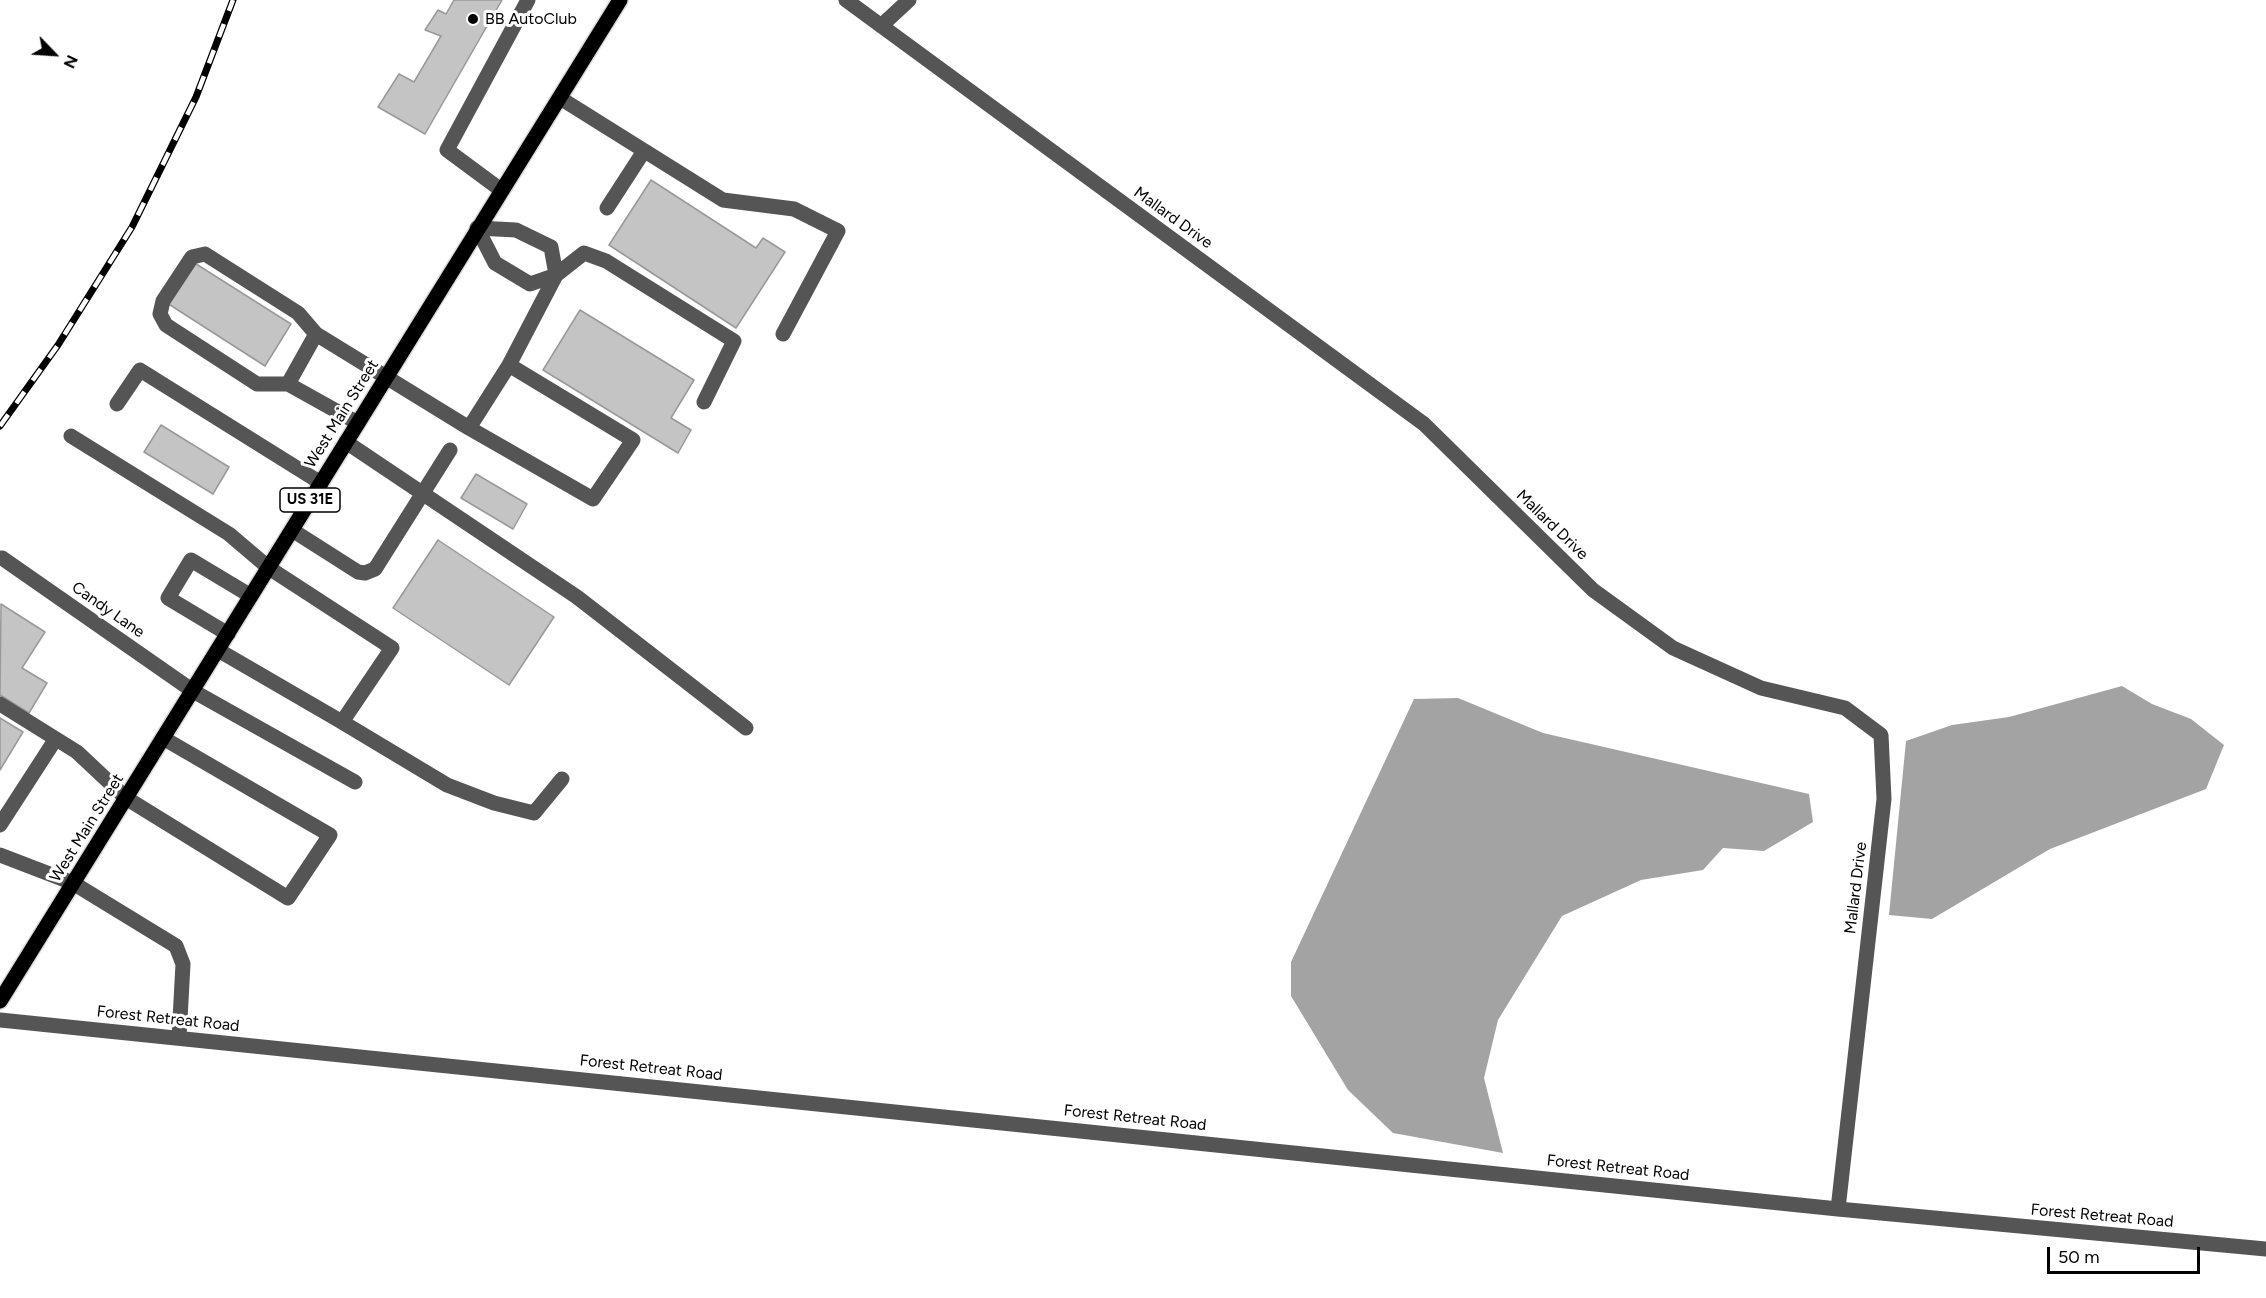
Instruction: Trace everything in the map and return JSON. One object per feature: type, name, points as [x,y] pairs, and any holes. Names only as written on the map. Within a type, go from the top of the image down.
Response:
[{"type":"main road","name":"West Main Street","points":[[2,993],[193,691],[620,0]]},
{"type":"street","points":[[501,190],[447,150],[528,0]]},
{"type":"street","name":"Mallard Drive","points":[[846,0],[1424,424],[1593,590],[1673,648],[1761,688],[1845,708],[1881,735],[1884,799],[1838,1209]]},
{"type":"street","points":[[881,26],[909,0]]},
{"type":"street","points":[[560,98],[723,200],[794,209],[838,231],[783,334]]},
{"type":"street","points":[[607,208],[644,151]]},
{"type":"street","points":[[477,228],[495,263],[530,284],[556,275],[584,253],[606,261],[734,341],[704,402]]},
{"type":"street","points":[[469,428],[509,365],[556,275],[550,247],[516,230],[477,228]]},
{"type":"street","points":[[358,423],[288,384],[257,384],[166,325],[160,314],[163,301],[192,257],[205,254],[298,313],[316,334],[469,428],[593,499],[633,440],[509,365]]},
{"type":"street","points":[[288,384],[316,334]]},
{"type":"street","points":[[117,404],[140,370],[321,483]]},
{"type":"street","points":[[71,436],[228,534],[269,568],[392,648],[342,722]]},
{"type":"street","points":[[346,442],[577,597],[746,728]]},
{"type":"street","points":[[292,530],[358,572],[365,573],[375,569],[450,450]]},
{"type":"street","name":"Candy Lane","points":[[2,558],[193,691],[355,782]]},
{"type":"street","points":[[228,634],[168,598],[185,569],[191,560],[251,596]]},
{"type":"street","points":[[218,650],[447,784],[494,803],[534,813],[562,779]]},
{"type":"street","points":[[0,704],[76,752],[126,798],[288,898],[330,835],[163,738]]},
{"type":"street","points":[[0,825],[55,740]]},
{"type":"street","points":[[0,855],[73,883],[177,946],[183,964],[179,1038]]},
{"type":"street","name":"Forest Retreat Road","points":[[0,1020],[1838,1209],[2266,1249]]},
{"type":"shaded area","points":[[2122,686],[2152,704],[2191,719],[2224,745],[2206,789],[2050,849],[1932,919],[1889,915],[1906,741],[1952,725],[2009,717]]},
{"type":"shaded area","points":[[1458,698],[1543,733],[1809,794],[1813,822],[1764,851],[1723,848],[1703,870],[1641,880],[1562,916],[1498,1020],[1484,1078],[1503,1153],[1393,1133],[1348,1090],[1291,996],[1291,962],[1414,699]]},
{"type":"building","points":[[454,0],[502,0],[425,134],[378,107],[399,74],[414,82],[441,36],[425,30],[438,10],[446,14]]},
{"type":"building","points":[[651,180],[756,248],[763,238],[785,252],[736,328],[609,245]]},
{"type":"building","points":[[193,262],[291,324],[265,366],[167,303]]},
{"type":"building","points":[[580,310],[694,380],[671,418],[691,430],[678,453],[543,370]]},
{"type":"building","points":[[161,425],[229,467],[213,494],[144,452]]},
{"type":"building","points":[[476,474],[527,504],[513,529],[461,498]]},
{"type":"building","points":[[438,540],[554,617],[509,685],[393,608]]},
{"type":"building","points":[[1,604],[45,632],[22,668],[47,683],[29,713],[0,695]]},
{"type":"building","points":[[0,718],[23,732],[0,770]]},
{"type":"railway","points":[[0,426],[58,345],[132,227],[196,97],[233,0]]},
{"type":"place","name":"BB AutoClub","points":[[473,19]]}]
